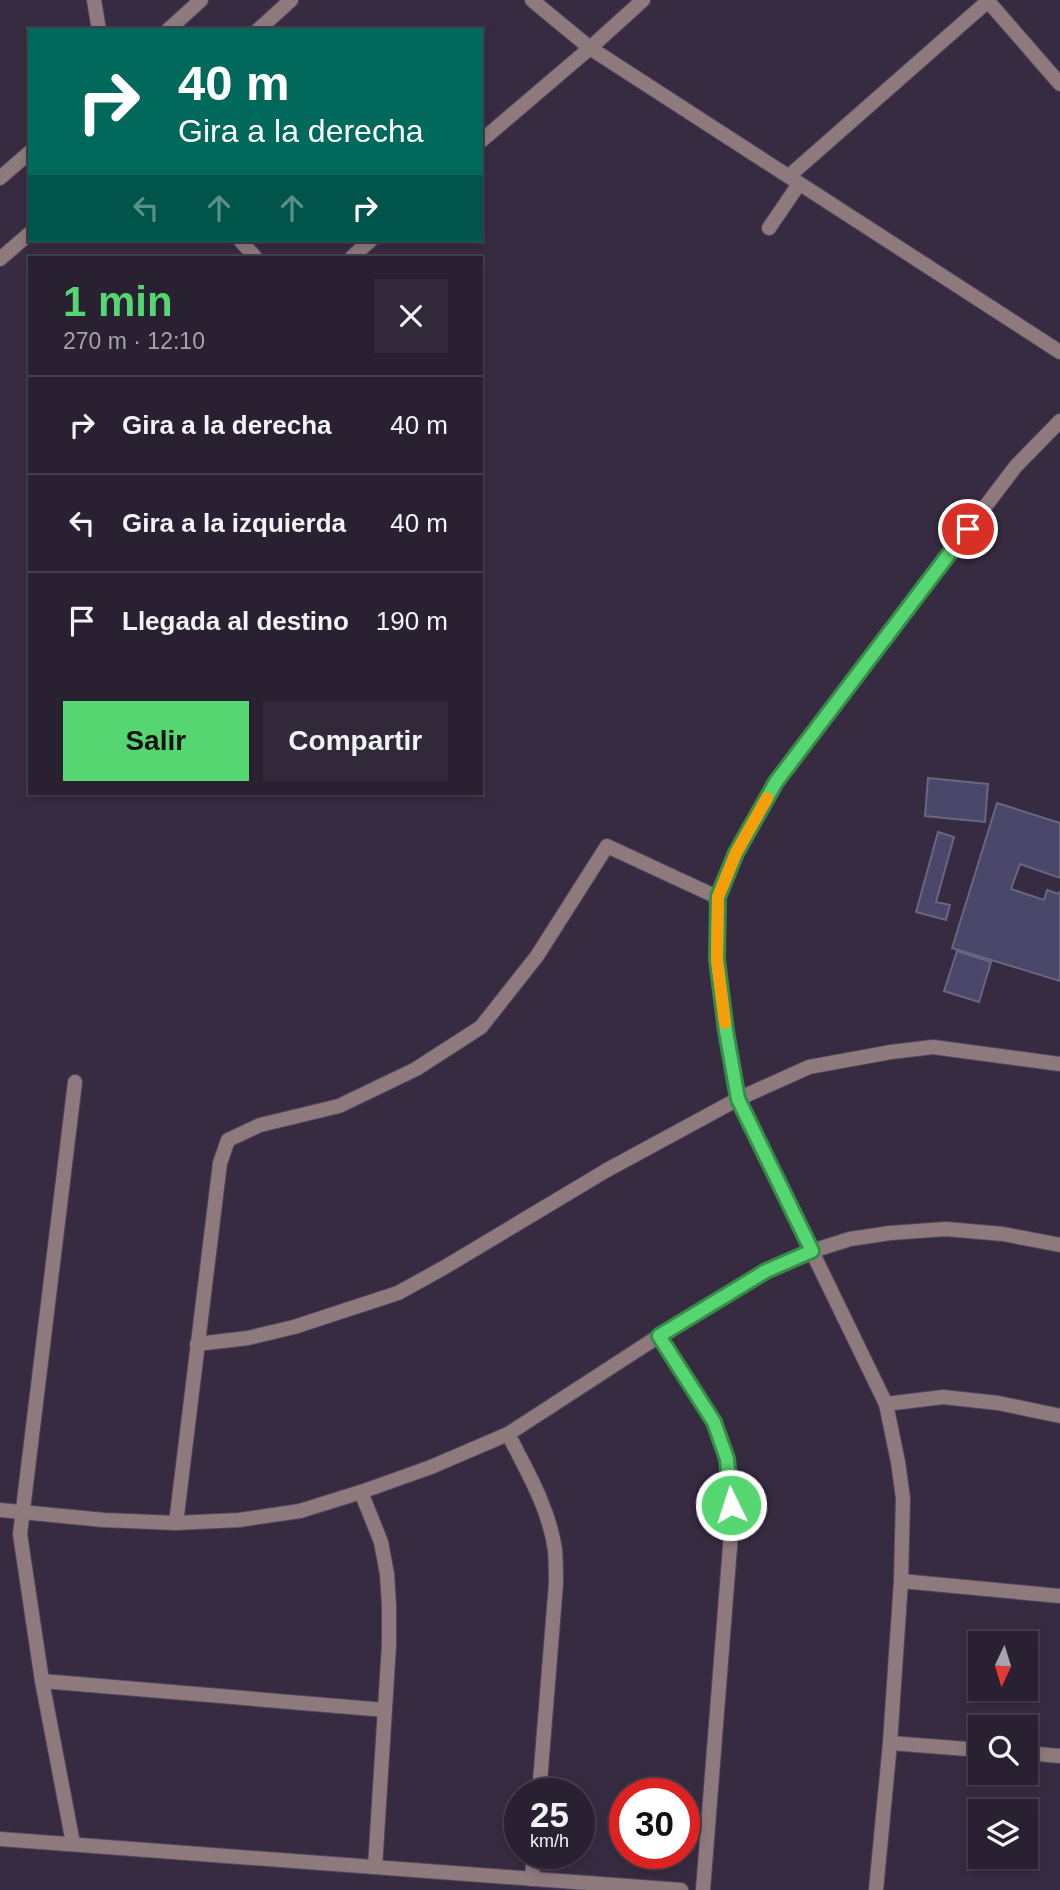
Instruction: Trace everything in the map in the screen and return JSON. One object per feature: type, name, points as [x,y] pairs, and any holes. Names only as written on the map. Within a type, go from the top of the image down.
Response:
[{"type":"street","points":[[94,0],[99,28]]},
{"type":"street","points":[[170,28],[201,0]]},
{"type":"street","points":[[260,28],[291,0]]},
{"type":"street","points":[[532,0],[590,48],[1060,352]]},
{"type":"street","points":[[483,139],[642,0]]},
{"type":"street","points":[[769,228],[794,180],[988,1],[1060,84]]},
{"type":"street","points":[[0,178],[28,154]]},
{"type":"street","points":[[0,259],[28,235]]},
{"type":"street","points":[[242,242],[254,256]]},
{"type":"street","points":[[353,256],[369,242]]},
{"type":"street","points":[[876,1890],[890,1743],[901,1581],[903,1498],[886,1404],[738,1099],[717,960],[718,897],[736,853],[776,782],[1016,466],[1060,421]]},
{"type":"street","points":[[176,1523],[220,1163],[228,1140],[260,1125],[339,1106],[416,1069],[481,1027],[537,956],[607,846],[718,897]]},
{"type":"street","points":[[197,1344],[248,1338],[294,1327],[398,1293],[607,1170],[738,1099],[808,1067],[933,1047],[1060,1064]]},
{"type":"street","points":[[73,1843],[42,1681],[20,1534],[75,1082]]},
{"type":"street","points":[[0,1510],[104,1520],[176,1523],[239,1520],[300,1511],[431,1467],[508,1434],[659,1336],[766,1271],[812,1251],[850,1239],[946,1229],[1003,1234],[1060,1245]]},
{"type":"street","points":[[659,1336],[714,1422],[727,1459],[731,1489],[732,1521],[703,1890]]},
{"type":"street","points":[[886,1404],[943,1397],[998,1403],[1060,1416]]},
{"type":"street","points":[[508,1434],[536,1488],[555,1549],[556,1583],[540,1778]]},
{"type":"street","points":[[361,1492],[381,1542],[387,1574],[389,1644],[375,1867]]},
{"type":"street","points":[[901,1581],[1060,1596]]},
{"type":"street","points":[[42,1681],[385,1710]]},
{"type":"street","points":[[890,1743],[968,1749]]},
{"type":"street","points":[[1038,1754],[1060,1756]]},
{"type":"street","points":[[0,1839],[681,1890]]},
{"type":"street","points":[[532,1879],[533,1869]]},
{"type":"building","points":[[928,778],[988,784],[985,822],[925,816]]},
{"type":"building","points":[[997,803],[1060,823],[1060,878],[1020,864],[1011,889],[1044,900],[1047,890],[1059,894],[1060,891],[1060,981],[952,948]]},
{"type":"building","points":[[938,832],[954,837],[936,902],[950,905],[946,920],[916,912]]},
{"type":"building","points":[[957,951],[991,962],[979,1002],[944,991]]},
{"type":"slow traffic","points":[[725,1023],[717,960],[718,897],[736,853],[767,798]]},
{"type":"route","points":[[731,1505],[727,1459],[714,1422],[659,1336],[766,1271],[812,1251],[738,1099],[717,960],[718,897],[736,853],[776,782],[968,529]]}]
